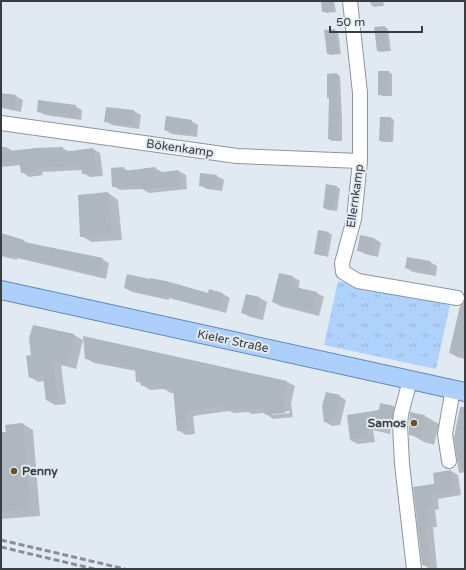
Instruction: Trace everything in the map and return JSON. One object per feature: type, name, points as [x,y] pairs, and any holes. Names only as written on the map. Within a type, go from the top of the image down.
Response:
[{"type":"main road","name":"Kieler Straße","points":[[1,290],[459,390]]},
{"type":"street","name":"Ellernkamp","points":[[350,1],[360,93],[360,161],[354,220],[342,263],[343,272],[358,281],[457,298]]},
{"type":"street","name":"Bökenkamp","points":[[1,123],[238,156],[360,161]]},
{"type":"street","points":[[410,380],[401,414],[400,426],[402,464],[414,569]]},
{"type":"street","points":[[449,461],[445,434],[459,390]]},
{"type":"green space","points":[[338,281],[450,305],[436,369],[324,345]]},
{"type":"building","points":[[321,1],[332,1],[333,10],[322,12]]},
{"type":"building","points":[[385,26],[388,50],[377,51],[374,27]]},
{"type":"building","points":[[335,29],[338,53],[327,54],[324,30]]},
{"type":"building","points":[[378,71],[389,71],[389,95],[378,95]]},
{"type":"building","points":[[337,73],[339,140],[328,139],[329,98],[327,98],[327,74]]},
{"type":"building","points":[[1,93],[16,95],[14,108],[1,106]]},
{"type":"building","points":[[38,100],[76,105],[74,117],[37,112]]},
{"type":"building","points":[[106,107],[134,110],[132,125],[104,122]]},
{"type":"building","points":[[166,116],[192,120],[190,134],[164,130]]},
{"type":"building","points":[[380,117],[391,117],[390,141],[379,141]]},
{"type":"building","points":[[63,147],[63,152],[93,148],[96,172],[82,174],[81,166],[36,168],[36,171],[21,173],[19,161],[1,163],[1,152]]},
{"type":"building","points":[[124,167],[124,171],[155,167],[156,173],[179,170],[180,186],[140,189],[140,185],[112,187],[111,168]]},
{"type":"building","points":[[200,173],[217,175],[215,187],[199,186]]},
{"type":"building","points":[[326,184],[337,186],[334,210],[323,208]]},
{"type":"building","points":[[108,192],[112,234],[80,237],[78,195]]},
{"type":"building","points":[[318,230],[329,232],[324,256],[314,254]]},
{"type":"building","points":[[1,233],[24,240],[24,242],[103,258],[98,275],[10,255],[10,257],[1,255]]},
{"type":"building","points":[[360,235],[374,238],[371,253],[357,251]]},
{"type":"building","points":[[407,257],[430,261],[429,272],[405,268]]},
{"type":"building","points":[[279,273],[293,276],[291,286],[317,292],[312,312],[272,302]]},
{"type":"building","points":[[127,274],[166,281],[208,293],[209,289],[223,293],[219,309],[162,295],[162,297],[124,288]]},
{"type":"building","points":[[246,294],[260,297],[256,316],[241,313]]},
{"type":"building","points":[[465,301],[465,351],[463,350],[461,356],[449,353],[460,306]]},
{"type":"building","points":[[33,325],[74,334],[67,365],[53,361],[58,399],[46,400],[43,376],[29,378],[26,356],[31,355],[29,338]]},
{"type":"building","points":[[83,336],[287,381],[283,398],[285,413],[265,415],[264,408],[243,410],[243,408],[225,409],[225,406],[186,411],[187,430],[177,431],[173,388],[162,389],[162,384],[141,386],[141,381],[136,382],[135,369],[85,359]]},
{"type":"building","points":[[326,392],[340,395],[333,421],[324,422],[322,406]]},
{"type":"building","points":[[380,403],[394,406],[392,423],[385,421],[383,431],[367,427],[368,438],[350,440],[347,415],[379,410]]},
{"type":"building","points":[[460,407],[465,407],[465,472],[459,473],[454,438]]},
{"type":"building","points":[[410,412],[425,415],[420,437],[409,435]]},
{"type":"building","name":"Penny","points":[[23,423],[30,510],[1,512],[1,432],[6,432],[5,425]]},
{"type":"building","points":[[451,470],[454,491],[431,495],[433,506],[428,506],[430,523],[426,524],[430,565],[422,565],[413,487],[434,484],[433,473]]},
{"type":"railway","points":[[1,540],[125,569]]},
{"type":"railway","points":[[1,547],[94,569]]},
{"type":"place","name":"Samos","points":[[414,423]]},
{"type":"place","name":"Penny","points":[[14,471]]}]
